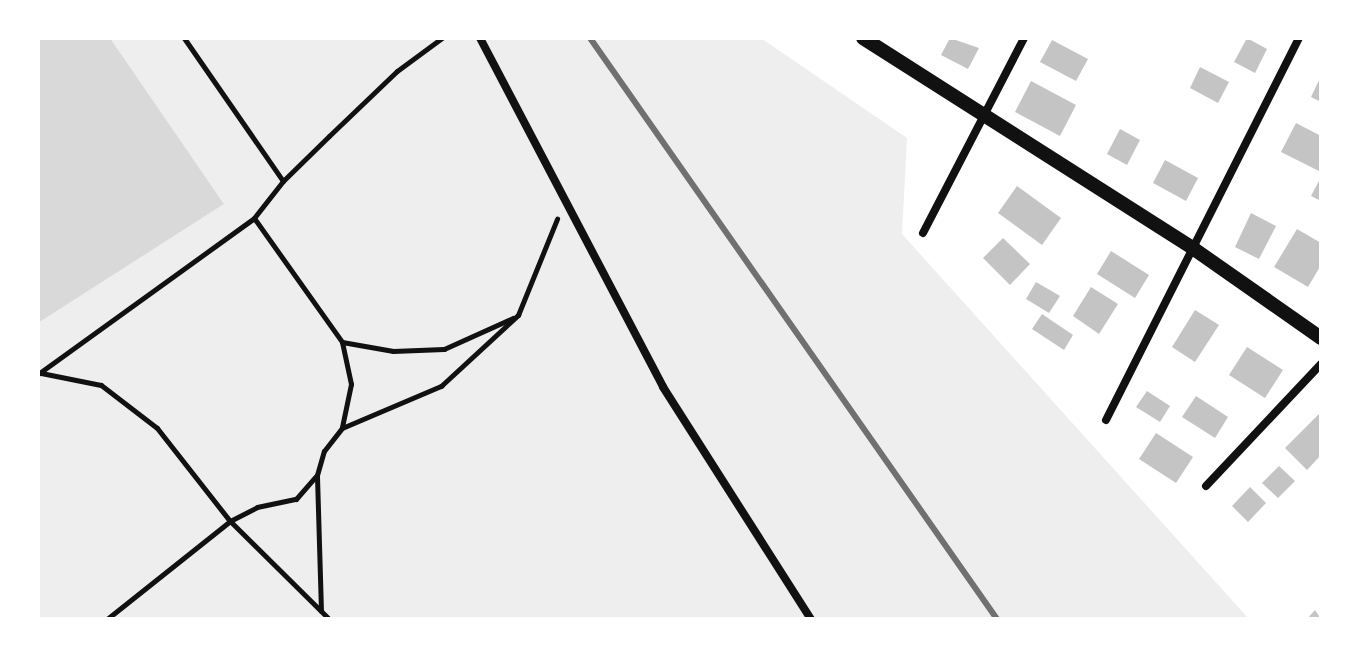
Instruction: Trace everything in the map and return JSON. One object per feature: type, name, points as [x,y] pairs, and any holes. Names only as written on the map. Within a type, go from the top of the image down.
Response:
[{"type":"street","points":[[480,38],[663,387],[811,619]]},
{"type":"street","points":[[863,38],[984,119],[1194,249],[1321,338]]},
{"type":"street","points":[[923,233],[1024,38]]},
{"type":"street","points":[[1106,420],[1299,38]]},
{"type":"street","points":[[1206,486],[1321,364]]},
{"type":"path","points":[[184,38],[283,181]]},
{"type":"path","points":[[39,373],[254,218],[283,181],[397,71],[442,38]]},
{"type":"path","points":[[342,428],[441,386],[518,315],[565,199]]},
{"type":"path","points":[[254,218],[342,342],[351,384],[342,428],[324,451],[317,475],[321,611]]},
{"type":"path","points":[[342,342],[393,351],[444,349],[518,315]]},
{"type":"path","points":[[39,373],[101,385],[157,428],[230,521],[329,619]]},
{"type":"path","points":[[107,619],[230,521],[257,507],[296,499],[317,475]]},
{"type":"shaded area","points":[[38,38],[110,38],[224,204],[38,323]]},
{"type":"shaded area","points":[[110,38],[761,38],[907,138],[902,234],[1249,619],[38,619],[38,323],[224,204]]},
{"type":"building","points":[[950,38],[979,48],[968,69],[941,55]]},
{"type":"building","points":[[1247,38],[1267,49],[1255,73],[1234,62]]},
{"type":"building","points":[[1052,40],[1088,59],[1076,81],[1040,62]]},
{"type":"building","points":[[1200,67],[1229,82],[1218,103],[1190,88]]},
{"type":"building","points":[[1321,76],[1321,102],[1311,97]]},
{"type":"building","points":[[1031,81],[1076,105],[1060,136],[1015,112]]},
{"type":"building","points":[[1296,123],[1321,136],[1321,172],[1281,152]]},
{"type":"building","points":[[1120,129],[1140,140],[1127,165],[1107,154]]},
{"type":"building","points":[[1165,160],[1198,178],[1186,201],[1153,183]]},
{"type":"building","points":[[1321,177],[1321,201],[1311,196]]},
{"type":"building","points":[[1017,186],[1061,218],[1042,245],[998,213]]},
{"type":"building","points":[[1251,213],[1276,226],[1259,259],[1235,247]]},
{"type":"building","points":[[1297,229],[1321,243],[1321,265],[1308,287],[1274,267]]},
{"type":"building","points":[[1003,238],[1030,264],[1010,285],[983,258]]},
{"type":"building","points":[[1111,251],[1149,275],[1135,298],[1097,274]]},
{"type":"building","points":[[1036,282],[1060,296],[1049,313],[1026,299]]},
{"type":"building","points":[[1091,287],[1118,304],[1099,334],[1073,316]]},
{"type":"building","points":[[1195,310],[1219,325],[1195,362],[1172,347]]},
{"type":"building","points":[[1042,314],[1073,335],[1064,350],[1032,329]]},
{"type":"building","points":[[1247,347],[1283,370],[1265,398],[1229,375]]},
{"type":"building","points":[[1147,391],[1170,406],[1160,422],[1136,407]]},
{"type":"building","points":[[1196,396],[1228,417],[1215,438],[1182,417]]},
{"type":"building","points":[[1321,412],[1321,455],[1307,470],[1285,448]]},
{"type":"building","points":[[1156,433],[1193,457],[1176,483],[1139,459]]},
{"type":"building","points":[[1279,466],[1295,481],[1278,498],[1262,483]]},
{"type":"building","points":[[1250,487],[1266,503],[1248,522],[1232,506]]},
{"type":"building","points":[[1315,610],[1321,619],[1307,619]]},
{"type":"railway","points":[[590,38],[997,619]]}]
